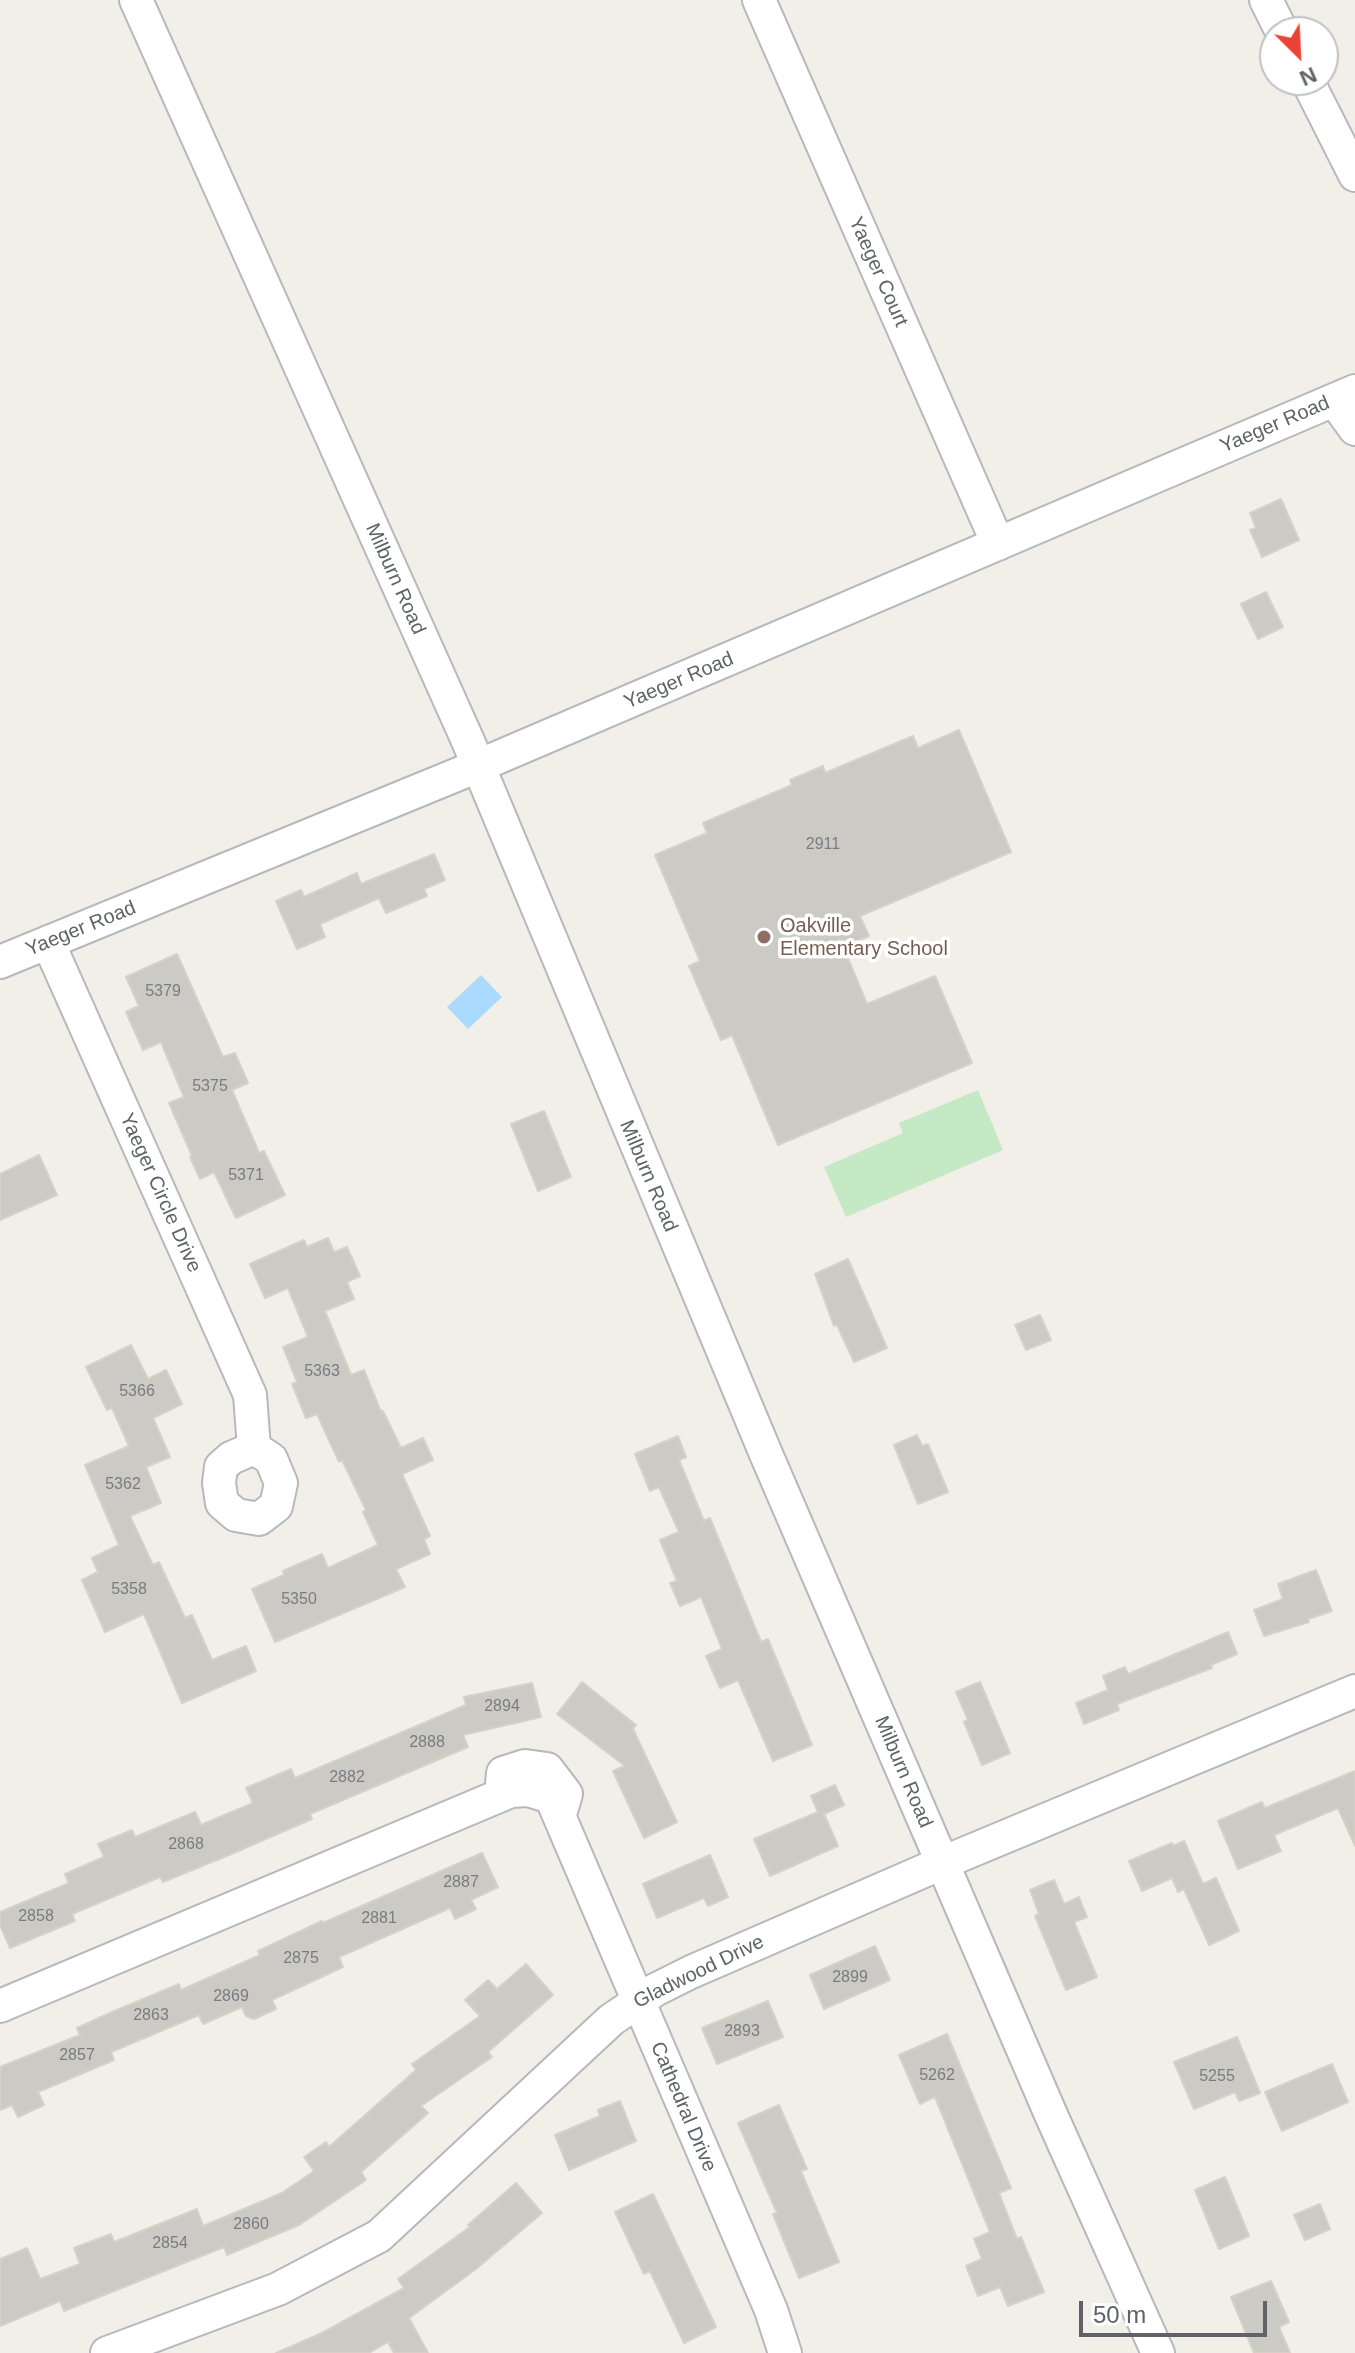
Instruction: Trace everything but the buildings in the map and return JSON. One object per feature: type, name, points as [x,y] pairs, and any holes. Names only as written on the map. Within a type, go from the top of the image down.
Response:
[{"type":"street","name":"Milburn Road","points":[[136,0],[478,766],[766,1454],[1158,2353]]},
{"type":"street","name":"Yaeger Court","points":[[759,0],[998,544]]},
{"type":"street","points":[[1315,96],[1355,175]]},
{"type":"street","name":"Yaeger Road","points":[[0,962],[478,766],[1345,395]]},
{"type":"street","points":[[1345,395],[1355,429]]},
{"type":"street","name":"Yaeger Circle Drive","points":[[48,942],[250,1395],[254,1448]]},
{"type":"street","name":"Gladwood Drive","points":[[107,2353],[278,2289],[379,2236],[611,2020],[637,2001],[691,1972],[942,1863],[1355,1691]]},
{"type":"street","name":"Cathedral Drive","points":[[0,2006],[511,1791],[528,1790],[551,1797],[771,2310],[785,2353]]},
{"type":"green space","points":[[978,1090],[1003,1150],[846,1217],[824,1167],[903,1133],[899,1123]]},
{"type":"water","points":[[481,975],[502,997],[468,1029],[447,1007]]},
{"type":"place","name":"Oakville Elementary School","points":[[764,937]]}]
